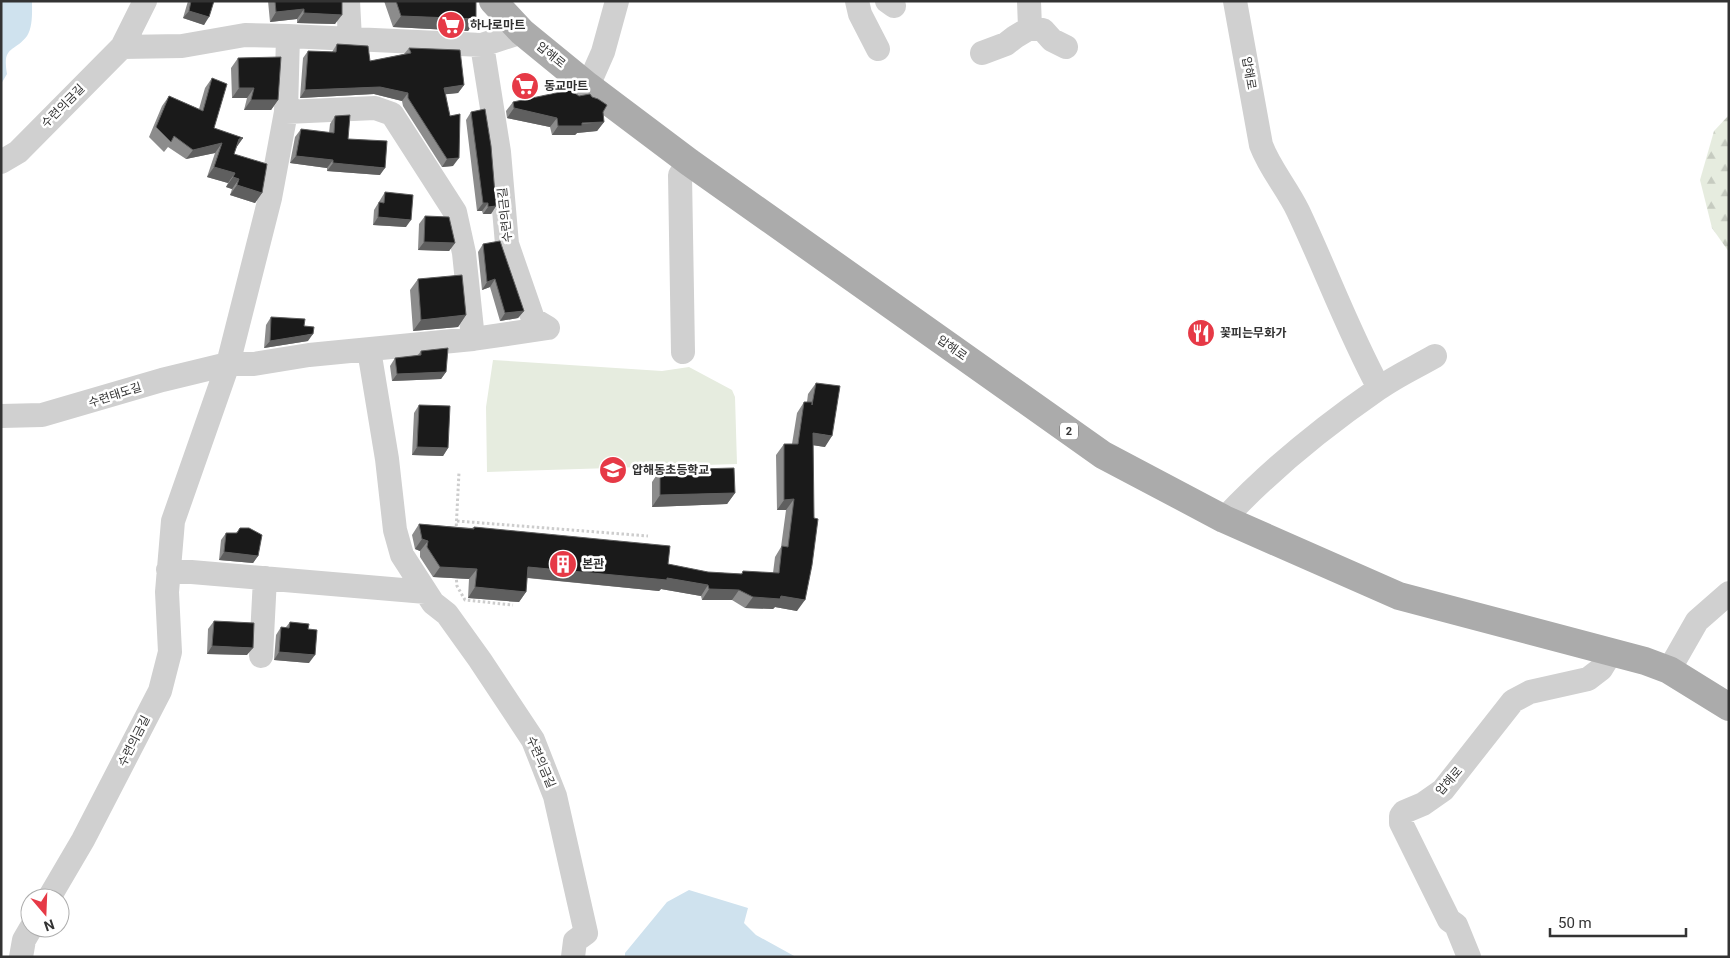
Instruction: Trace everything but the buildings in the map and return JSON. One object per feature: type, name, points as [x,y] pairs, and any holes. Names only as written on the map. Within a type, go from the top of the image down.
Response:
[{"type":"main road","name":"압해로","points":[[493,1],[522,32],[588,86],[689,162],[1103,455],[1224,519],[1400,596],[1612,651],[1669,670],[1729,707]]},
{"type":"street","name":"수련의금길","points":[[1,162],[18,152],[122,47],[145,1]]},
{"type":"street","points":[[348,1],[350,39]]},
{"type":"street","points":[[588,86],[603,52],[617,1]]},
{"type":"street","points":[[857,1],[860,14],[878,48]]},
{"type":"street","points":[[1029,1],[1030,28]]},
{"type":"street","name":"압해로","points":[[1235,1],[1261,145],[1268,164],[1288,190],[1327,274],[1357,347],[1380,388]]},
{"type":"street","points":[[982,53],[1006,44],[1014,36],[1030,28],[1043,30],[1052,40],[1066,47]]},
{"type":"street","points":[[122,47],[182,46],[245,35],[482,45],[522,32]]},
{"type":"street","name":"수련의금길","points":[[55,888],[83,840],[160,691],[170,652],[167,592],[174,521],[228,364],[270,198],[286,112],[288,36]]},
{"type":"street","name":"수련의금길","points":[[228,364],[254,364],[309,355],[473,339],[548,328],[533,319],[507,244],[499,152],[482,45]]},
{"type":"street","points":[[286,112],[375,108],[392,114],[455,212],[464,253],[473,339]]},
{"type":"street","points":[[683,352],[680,175],[689,162]]},
{"type":"street","name":"수련의금길","points":[[369,350],[396,530],[402,555],[433,603],[447,614],[533,740],[555,796],[586,934],[575,941],[574,957]]},
{"type":"street","points":[[1224,519],[1249,493],[1311,439],[1380,388],[1435,356]]},
{"type":"street","name":"수련태도길","points":[[1,416],[42,415],[162,380],[228,364]]},
{"type":"street","points":[[168,570],[426,592]]},
{"type":"street","points":[[261,656],[265,578]]},
{"type":"street","points":[[1669,670],[1697,621],[1729,593]]},
{"type":"street","name":"압해로","points":[[1469,957],[1456,925],[1449,920],[1401,823],[1401,816],[1404,812],[1433,799],[1443,790],[1513,701],[1526,694],[1588,679],[1601,669],[1612,651]]},
{"type":"street","points":[[21,957],[25,938]]},
{"type":"path","points":[[456,539],[459,472]]},
{"type":"path","points":[[456,521],[648,536]]},
{"type":"path","points":[[455,572],[457,586],[465,600],[513,605]]},
{"type":"green space","points":[[1729,115],[1729,252],[1712,228],[1700,180],[1714,131]]},
{"type":"green space","points":[[493,360],[662,371],[689,367],[732,390],[735,397],[737,464],[487,472],[486,407]]},
{"type":"water","points":[[1,1],[32,1],[32,10],[29,32],[22,41],[10,50],[6,58],[7,74],[1,84]]},
{"type":"water","points":[[689,890],[748,908],[744,923],[756,935],[796,957],[625,957],[625,953],[667,902]]},
{"type":"place","name":"하나로마트","points":[[451,25]]},
{"type":"place","name":"동교마트","points":[[525,86]]},
{"type":"place","name":"꽃피는무화가","points":[[1201,333]]},
{"type":"place","name":"압해동초등학교","points":[[613,470]]},
{"type":"place","name":"본관","points":[[563,564]]}]
